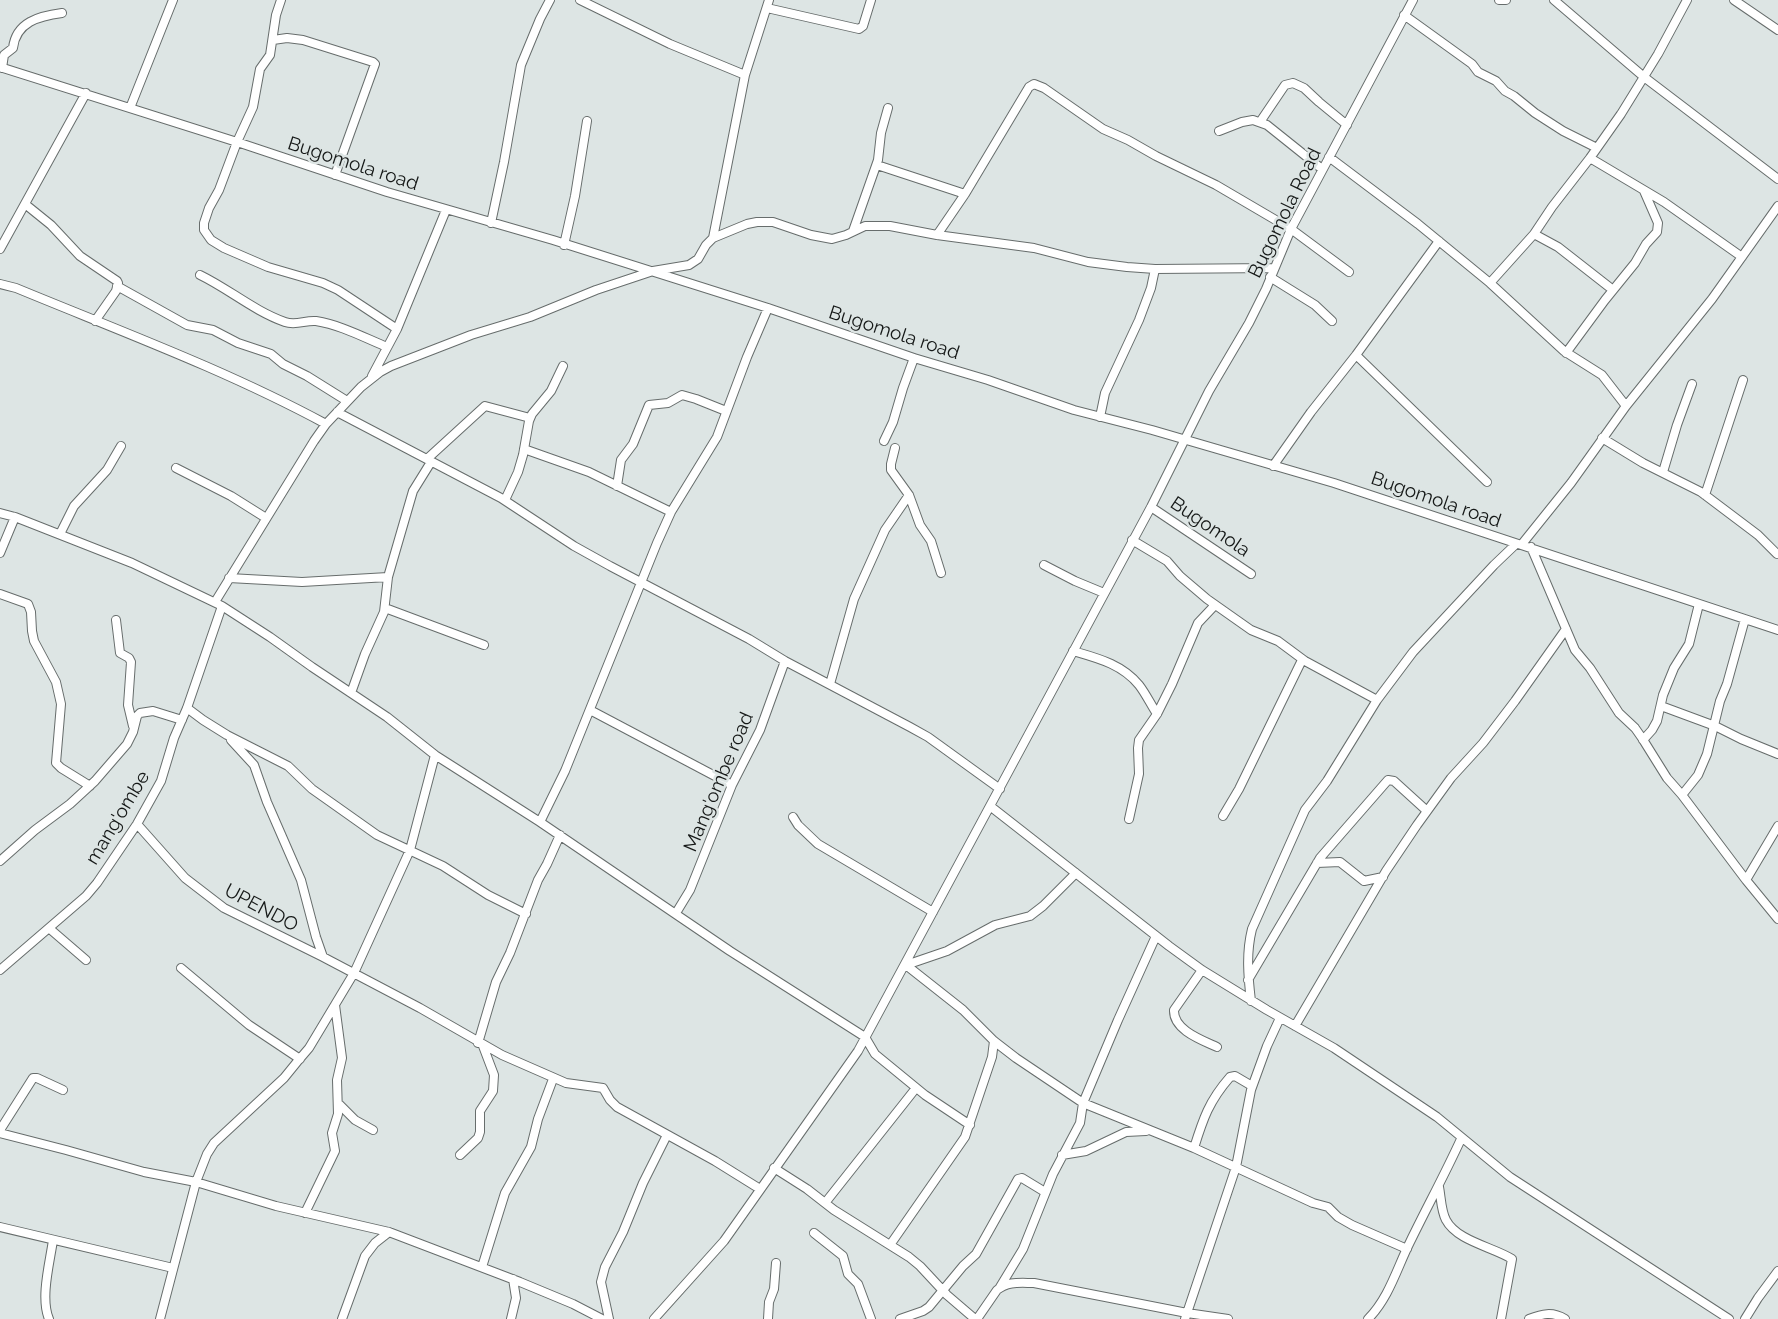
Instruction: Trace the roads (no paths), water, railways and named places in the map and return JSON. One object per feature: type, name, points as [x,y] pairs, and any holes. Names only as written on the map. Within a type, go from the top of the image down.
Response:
[{"type":"street","points":[[130,108],[173,0]]},
{"type":"street","points":[[281,0],[270,55],[259,72],[253,107],[209,208],[204,230],[218,245],[268,267],[338,290],[397,329]]},
{"type":"street","points":[[491,223],[505,162],[521,65],[550,0]]},
{"type":"street","points":[[580,0],[670,44],[745,75]]},
{"type":"street","points":[[713,238],[745,75],[768,4],[859,29],[863,26],[871,0]]},
{"type":"street","name":"Bugomola Road","points":[[654,1319],[724,1241],[858,1051],[1151,508],[1209,391],[1249,323],[1291,229],[1413,0]]},
{"type":"street","points":[[1499,0],[1506,0]]},
{"type":"street","points":[[1554,0],[1644,77],[1778,179]]},
{"type":"street","points":[[1490,283],[1534,234],[1597,148],[1644,77],[1687,0]]},
{"type":"street","points":[[1734,0],[1778,30]]},
{"type":"street","points":[[1,67],[4,55],[12,48],[14,38],[22,28],[38,18],[62,13]]},
{"type":"street","points":[[1404,15],[1472,64],[1478,72],[1496,81],[1504,91],[1535,113],[1597,148]]},
{"type":"street","points":[[273,40],[303,40],[376,64],[335,175]]},
{"type":"street","name":"Bugomola road","points":[[1,67],[446,210],[653,271],[1074,410],[1334,483],[1778,630]]},
{"type":"street","points":[[1260,122],[1285,85],[1293,83],[1304,88],[1347,125]]},
{"type":"street","points":[[937,235],[965,194],[1029,87],[1034,84],[1044,88],[1103,129],[1216,186],[1291,229],[1349,272]]},
{"type":"street","points":[[0,249],[86,93]]},
{"type":"street","points":[[853,231],[877,166],[882,128],[888,108]]},
{"type":"street","points":[[1219,131],[1255,120],[1267,125],[1322,169]]},
{"type":"street","points":[[564,245],[587,121]]},
{"type":"street","points":[[1329,156],[1440,241],[1566,353],[1602,375],[1626,405]]},
{"type":"street","points":[[1590,158],[1664,202],[1742,257]]},
{"type":"street","points":[[877,166],[965,194]]},
{"type":"street","points":[[1566,353],[1657,232],[1658,223],[1644,191]]},
{"type":"street","points":[[25,204],[51,225],[80,256],[117,281],[117,286],[95,321]]},
{"type":"street","points":[[1251,1001],[1248,945],[1252,929],[1310,802],[1413,652],[1494,565],[1523,545],[1626,405],[1706,307],[1778,206]]},
{"type":"street","points":[[370,380],[397,329],[446,210]]},
{"type":"street","points":[[370,380],[380,372],[471,335],[530,317],[596,290],[653,271],[694,263],[713,238],[747,224],[766,221],[829,238],[836,238],[865,226],[883,226],[1034,248],[1104,265],[1272,272],[1332,321]]},
{"type":"street","points":[[1534,234],[1558,247],[1613,290]]},
{"type":"street","points":[[1273,466],[1440,241]]},
{"type":"street","points":[[1100,417],[1105,393],[1139,320],[1155,269]]},
{"type":"street","points":[[200,275],[235,293],[262,313],[281,321],[293,325],[317,321],[387,347]]},
{"type":"street","points":[[0,284],[16,288],[196,361],[326,424]]},
{"type":"street","points":[[117,286],[187,325],[213,330],[238,343],[271,354],[283,364],[348,401]]},
{"type":"street","points":[[540,822],[565,771],[671,512],[717,437],[768,308]]},
{"type":"street","points":[[1356,355],[1488,482]]},
{"type":"street","points":[[884,441],[914,358]]},
{"type":"street","points":[[505,500],[518,472],[530,418],[551,391],[563,366]]},
{"type":"street","name":"mang'ombe","points":[[0,970],[86,896],[97,884],[136,824],[161,781],[174,738],[187,708],[218,604],[229,578],[326,424],[370,380]]},
{"type":"street","points":[[1705,495],[1743,380]]},
{"type":"street","points":[[1663,472],[1692,384]]},
{"type":"street","points":[[617,486],[621,460],[633,444],[649,405],[668,402],[682,396],[726,411]]},
{"type":"street","points":[[351,693],[385,608],[388,577],[413,491],[429,461],[485,406],[530,418]]},
{"type":"street","points":[[337,412],[505,500],[574,546],[928,737],[1000,789]]},
{"type":"street","points":[[1602,438],[1643,463],[1691,485],[1758,535],[1777,555]]},
{"type":"street","points":[[60,534],[74,506],[107,470],[121,446]]},
{"type":"street","points":[[895,448],[891,470],[909,495],[920,525],[932,543],[941,573]]},
{"type":"street","points":[[524,449],[589,472],[671,512]]},
{"type":"street","points":[[176,468],[267,518]]},
{"type":"street","points":[[830,684],[854,599],[884,533],[909,495]]},
{"type":"street","name":"Bugomola","points":[[1151,508],[1251,573]]},
{"type":"street","points":[[0,513],[132,562],[218,604],[271,637],[435,755],[864,1037],[875,1055],[916,1088],[970,1125]]},
{"type":"street","points":[[0,553],[15,517]]},
{"type":"street","points":[[1132,540],[1167,561],[1185,581],[1251,630],[1278,641],[1302,660],[1377,701]]},
{"type":"street","points":[[1523,545],[1576,650],[1609,700],[1635,729],[1667,778],[1778,919]]},
{"type":"street","points":[[1044,565],[1104,593]]},
{"type":"street","points":[[229,578],[302,582],[388,577]]},
{"type":"street","points":[[0,594],[24,601],[29,606],[34,641],[56,682],[61,699],[57,763],[90,786]]},
{"type":"street","points":[[1643,740],[1657,721],[1674,668],[1690,643],[1699,604]]},
{"type":"street","points":[[1129,819],[1139,774],[1138,744],[1157,715],[1198,623],[1215,605]]},
{"type":"street","points":[[385,608],[484,645]]},
{"type":"street","points":[[1682,795],[1702,766],[1710,747],[1720,701],[1745,619]]},
{"type":"street","points":[[116,620],[120,653],[131,662],[128,705],[133,729]]},
{"type":"street","points":[[1295,1026],[1383,877],[1427,811],[1520,695],[1566,629]]},
{"type":"street","points":[[1073,651],[1106,661],[1128,675],[1141,688],[1157,715]]},
{"type":"street","points":[[1223,816],[1245,778],[1302,660]]},
{"type":"street","name":"Mang'ombe road","points":[[676,913],[690,890],[732,785],[760,730],[785,661]]},
{"type":"street","points":[[1661,706],[1778,754]]},
{"type":"street","points":[[187,708],[227,735],[283,763],[312,789],[383,839],[443,866],[488,895],[526,914]]},
{"type":"street","points":[[590,710],[732,785]]},
{"type":"street","points":[[0,861],[90,786],[127,744],[137,716],[145,711],[153,711],[182,720]]},
{"type":"street","points":[[227,735],[254,765],[301,880],[323,957]]},
{"type":"street","points":[[160,1319],[196,1182],[207,1154],[214,1143],[284,1078],[309,1048],[354,973],[410,850],[435,755]]},
{"type":"street","points":[[1248,980],[1317,863],[1389,780],[1394,781],[1427,811]]},
{"type":"street","points":[[990,806],[1202,970],[1334,1048],[1437,1117],[1510,1177],[1729,1319]]},
{"type":"street","points":[[793,817],[818,844],[933,912]]},
{"type":"street","name":"UPENDO","points":[[136,824],[185,878],[224,908],[354,973],[480,1044],[553,1079],[571,1085],[601,1087],[617,1107],[760,1189]]},
{"type":"street","points":[[1746,880],[1778,826]]},
{"type":"street","points":[[460,1155],[478,1138],[480,1111],[493,1091],[494,1075],[480,1044],[496,982],[538,880],[560,835]]},
{"type":"street","points":[[1317,863],[1340,862],[1364,881],[1383,877]]},
{"type":"street","points":[[906,965],[947,951],[995,925],[1030,916],[1076,873]]},
{"type":"street","points":[[50,929],[86,960]]},
{"type":"street","points":[[774,1168],[920,1266],[943,1292],[976,1319],[1023,1249],[1045,1192],[1080,1123],[1083,1103],[1156,936]]},
{"type":"street","points":[[906,965],[963,1010],[994,1041],[1083,1103],[1328,1207],[1352,1225],[1407,1249]]},
{"type":"street","points":[[181,968],[249,1025],[300,1059]]},
{"type":"street","points":[[1202,970],[1173,1014],[1176,1021],[1190,1034],[1217,1047]]},
{"type":"street","points":[[305,1213],[334,1154],[332,1135],[338,1114],[337,1080],[342,1058],[335,1003]]},
{"type":"street","points":[[1186,1316],[1236,1167],[1257,1070],[1280,1018]]},
{"type":"street","points":[[890,1245],[965,1137],[992,1057],[994,1041]]},
{"type":"street","points":[[1194,1149],[1211,1101],[1230,1077],[1234,1076],[1252,1086]]},
{"type":"street","points":[[63,1090],[33,1078],[0,1131],[144,1172],[196,1182],[276,1206],[389,1232],[513,1279],[602,1319]]},
{"type":"street","points":[[482,1267],[505,1193],[531,1147],[553,1079]]},
{"type":"street","points":[[825,1203],[916,1088]]},
{"type":"street","points":[[338,1103],[355,1120],[373,1130]]},
{"type":"street","points":[[1062,1155],[1086,1151],[1126,1132],[1152,1131]]},
{"type":"street","points":[[609,1319],[601,1282],[605,1267],[667,1135]]},
{"type":"street","points":[[1368,1319],[1383,1302],[1461,1139]]},
{"type":"street","points":[[900,1319],[923,1311],[976,1254],[1018,1179],[1022,1178],[1045,1192]]},
{"type":"street","points":[[1439,1187],[1443,1212],[1448,1223],[1470,1241],[1512,1259],[1502,1319]]},
{"type":"street","points":[[0,1227],[173,1268]]},
{"type":"street","points":[[342,1319],[365,1256],[375,1243],[389,1232]]},
{"type":"street","points":[[814,1233],[843,1256],[848,1274],[858,1284],[871,1319]]},
{"type":"street","points":[[49,1319],[45,1302],[53,1240]]},
{"type":"street","points":[[768,1319],[776,1263]]},
{"type":"street","points":[[1745,1319],[1778,1271]]},
{"type":"street","points":[[511,1319],[516,1298],[513,1279]]},
{"type":"street","points":[[1000,1287],[1016,1282],[1034,1283],[1186,1316],[1228,1319]]},
{"type":"street","points":[[1529,1319],[1549,1313],[1565,1319]]}]
